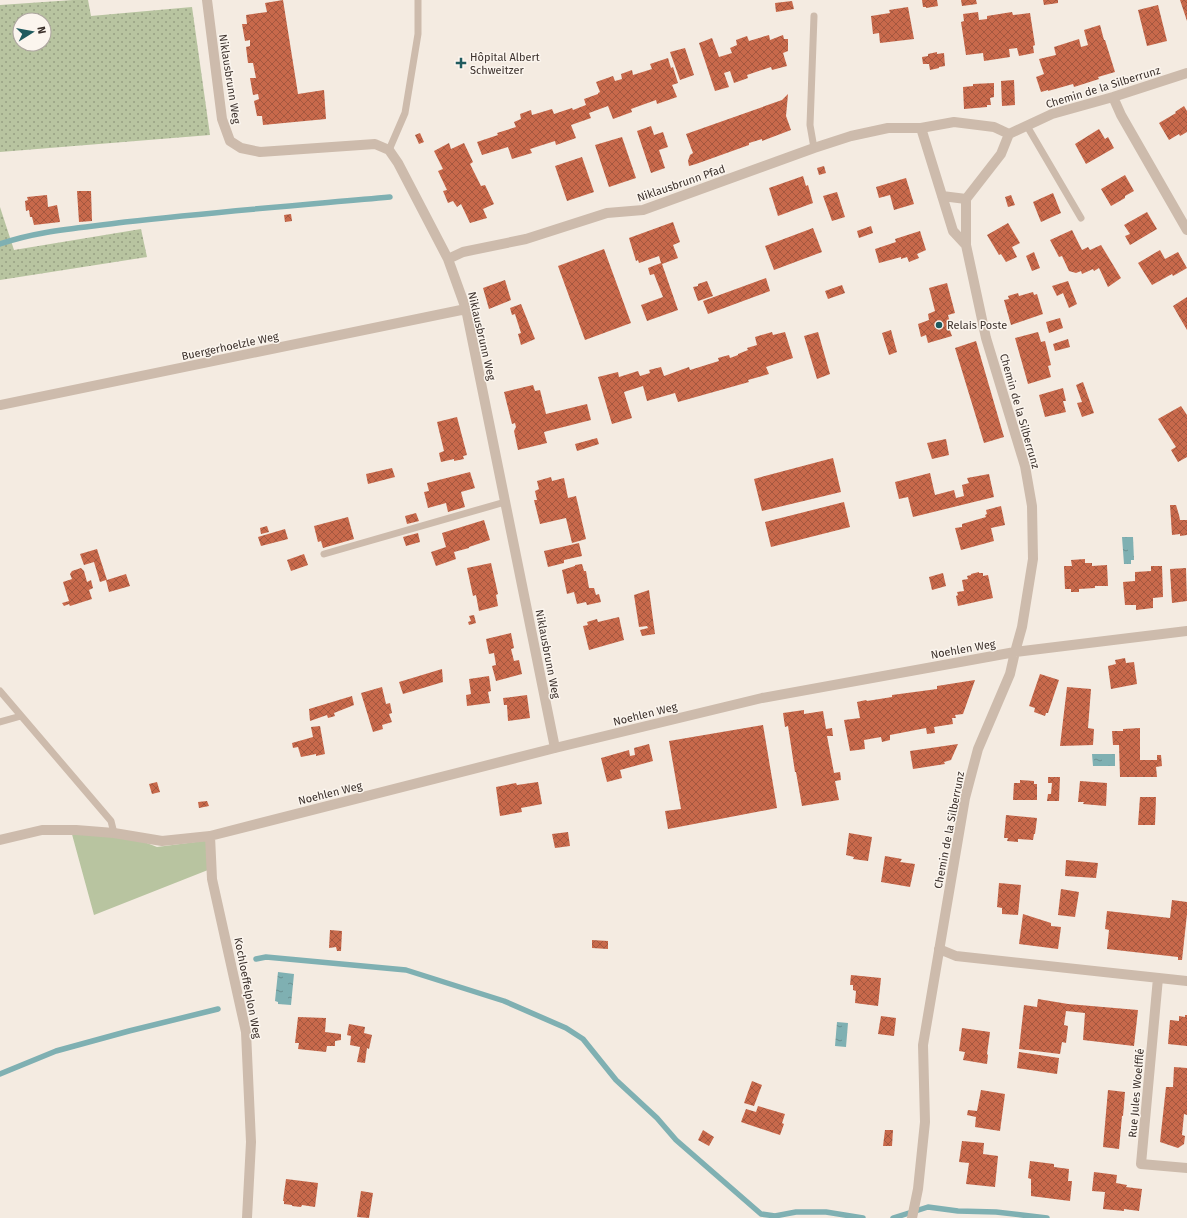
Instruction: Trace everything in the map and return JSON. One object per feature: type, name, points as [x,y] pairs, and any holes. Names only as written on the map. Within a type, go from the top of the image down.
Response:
[{"type":"street","name":"Niklausbrunn Weg","points":[[207,0],[222,119],[230,141],[241,148],[260,152],[376,144],[388,150],[398,163],[448,260],[466,309],[555,748]]},
{"type":"street","name":"Chemin de la Silberrunz","points":[[1009,134],[1052,114],[1187,74]]},
{"type":"street","points":[[1113,97],[1121,115],[1187,230]]},
{"type":"street","points":[[921,128],[954,122],[994,128],[1009,134],[1001,154],[966,199],[942,196]]},
{"type":"street","name":"Niklausbrunn Pfad","points":[[448,260],[463,252],[526,239],[608,213],[643,210],[851,136],[888,128],[921,128]]},
{"type":"street","name":"Chemin de la Silberrunz","points":[[921,128],[953,231],[966,245]]},
{"type":"street","name":"Chemin de la Silberrunz","points":[[912,1218],[918,1189],[925,1122],[923,1045],[964,798],[978,749],[1010,674],[1014,652],[1022,627],[1033,559],[1032,506],[1025,466],[986,338],[966,245],[966,199]]},
{"type":"street","name":"Buergerhoelzle Weg","points":[[0,405],[466,309]]},
{"type":"street","name":"Noehlen Weg","points":[[0,840],[42,830],[76,830],[114,833],[162,841],[210,836],[555,748],[762,698],[1014,652],[1187,631]]},
{"type":"street","name":"Kochloeffelplon Weg","points":[[210,836],[212,879],[246,1032],[251,1142],[247,1218]]},
{"type":"street","points":[[939,949],[956,956],[1187,981]]},
{"type":"street","name":"Rue Jules Woelfflé","points":[[1158,978],[1141,1164],[1187,1168]]},
{"type":"lane","points":[[388,150],[405,113],[418,34],[418,0]]},
{"type":"lane","points":[[814,16],[810,125],[814,148]]},
{"type":"lane","points":[[1027,126],[1081,218]]},
{"type":"lane","points":[[324,554],[505,502]]},
{"type":"lane","points":[[0,691],[111,821],[114,833]]},
{"type":"lane","points":[[0,722],[21,716]]},
{"type":"green space","points":[[88,0],[91,16],[192,7],[210,135],[0,152],[0,5]]},
{"type":"green space","points":[[0,207],[14,250],[141,229],[147,257],[0,280]]},
{"type":"green space","points":[[70,827],[111,829],[157,847],[211,840],[213,868],[94,915]]},
{"type":"water","points":[[1122,537],[1133,537],[1134,560],[1131,560],[1131,564],[1124,564]]},
{"type":"water","points":[[1092,754],[1115,754],[1115,766],[1093,766]]},
{"type":"water","points":[[278,972],[294,974],[291,1005],[278,1004],[278,1002],[275,1001]]},
{"type":"water","points":[[837,1022],[848,1023],[846,1047],[835,1046]]},
{"type":"building","points":[[283,0],[298,94],[324,90],[326,119],[263,125],[262,116],[257,116],[254,101],[259,99],[258,94],[253,95],[250,78],[256,78],[253,63],[248,63],[246,47],[250,46],[250,40],[245,41],[242,24],[247,24],[246,15],[267,12],[265,3]]},
{"type":"building","points":[[922,0],[937,0],[938,6],[923,7]]},
{"type":"building","points":[[961,0],[976,0],[977,4],[962,6]]},
{"type":"building","points":[[1043,0],[1058,0],[1058,3],[1044,5]]},
{"type":"building","points":[[1180,0],[1187,0],[1187,21]]},
{"type":"building","points":[[792,1],[794,9],[776,12],[775,3]]},
{"type":"building","points":[[1158,5],[1167,41],[1147,46],[1138,10]]},
{"type":"building","points":[[908,7],[914,39],[880,43],[879,33],[873,34],[871,16],[890,13],[889,10]]},
{"type":"building","points":[[978,12],[979,20],[987,19],[987,16],[1012,12],[1013,15],[1030,13],[1035,45],[1033,46],[1034,53],[1019,56],[1017,48],[1009,49],[1010,57],[984,61],[983,53],[966,55],[961,22],[964,21],[963,14]]},
{"type":"building","points":[[1100,25],[1115,72],[1074,87],[1073,84],[1041,92],[1036,77],[1044,74],[1039,59],[1056,55],[1054,47],[1079,39],[1081,47],[1088,45],[1084,30]]},
{"type":"building","points":[[769,35],[770,40],[783,35],[784,39],[788,39],[788,51],[783,53],[787,66],[772,70],[771,67],[747,75],[748,78],[734,83],[730,71],[724,73],[729,87],[715,91],[699,43],[712,38],[719,57],[732,53],[730,48],[737,45],[736,40],[747,36],[749,41]]},
{"type":"building","points":[[685,48],[694,75],[680,80],[670,52]]},
{"type":"building","points":[[937,52],[937,54],[944,53],[945,66],[930,70],[929,64],[923,64],[922,57]]},
{"type":"building","points":[[668,58],[671,68],[673,67],[678,83],[672,85],[677,97],[657,104],[656,100],[631,109],[632,112],[613,119],[608,106],[589,113],[591,118],[571,125],[576,138],[556,145],[555,141],[530,149],[532,153],[512,159],[508,147],[482,155],[477,142],[498,135],[497,133],[516,127],[514,122],[521,119],[520,114],[531,110],[532,115],[552,109],[554,114],[572,108],[573,110],[586,105],[584,99],[600,92],[596,82],[613,76],[615,81],[622,79],[621,74],[632,70],[633,75],[652,69],[650,64]]},
{"type":"building","points":[[1014,80],[1015,105],[1002,106],[1001,81]]},
{"type":"building","points":[[994,83],[994,97],[990,98],[991,105],[987,105],[987,107],[964,109],[963,87],[973,86],[973,84]]},
{"type":"building","points":[[788,94],[786,116],[791,130],[762,141],[762,139],[749,143],[749,145],[689,166],[688,161],[690,155],[693,153],[686,134],[782,100]]},
{"type":"building","points":[[1184,106],[1187,111],[1187,132],[1180,136],[1179,134],[1169,140],[1159,123],[1176,113],[1175,112]]},
{"type":"building","points":[[651,126],[654,135],[663,132],[668,147],[659,150],[665,168],[651,173],[637,131]]},
{"type":"building","points":[[1099,129],[1105,139],[1108,137],[1114,148],[1086,164],[1075,144]]},
{"type":"building","points":[[420,133],[424,142],[419,144],[415,135]]},
{"type":"building","points":[[622,137],[636,178],[609,187],[595,145]]},
{"type":"building","points":[[449,143],[451,149],[464,143],[473,162],[470,164],[481,186],[485,185],[494,204],[483,209],[487,218],[470,223],[461,204],[457,207],[453,201],[448,203],[443,191],[447,190],[438,171],[443,169],[434,151]]},
{"type":"building","points":[[582,157],[594,192],[567,201],[555,166]]},
{"type":"building","points":[[824,166],[826,173],[819,175],[817,168]]},
{"type":"building","points":[[1125,175],[1134,191],[1111,206],[1101,189]]},
{"type":"building","points":[[803,176],[806,186],[808,185],[813,203],[778,216],[769,188]]},
{"type":"building","points":[[906,178],[914,204],[894,210],[890,195],[879,198],[876,187]]},
{"type":"building","points":[[77,191],[91,191],[92,221],[79,222]]},
{"type":"building","points":[[837,192],[845,217],[832,221],[823,196]]},
{"type":"building","points":[[1053,193],[1061,213],[1041,222],[1033,202]]},
{"type":"building","points":[[47,195],[48,207],[57,205],[60,222],[34,225],[32,217],[30,217],[29,210],[26,211],[25,201],[28,200],[27,197]]},
{"type":"building","points":[[1011,195],[1015,205],[1008,207],[1005,197]]},
{"type":"building","points":[[1147,212],[1157,229],[1130,245],[1125,236],[1130,234],[1124,225]]},
{"type":"building","points":[[291,214],[292,221],[285,222],[284,215]]},
{"type":"building","points":[[673,222],[680,242],[673,245],[678,258],[662,264],[678,310],[647,321],[641,305],[663,297],[654,274],[650,275],[648,268],[661,263],[659,256],[639,263],[638,260],[636,261],[629,238]]},
{"type":"building","points":[[1008,223],[1020,243],[1012,247],[1017,257],[1006,262],[1001,254],[999,255],[987,235]]},
{"type":"building","points":[[871,226],[873,233],[859,238],[857,231]]},
{"type":"building","points":[[813,228],[822,252],[774,270],[765,246]]},
{"type":"building","points":[[1072,230],[1082,250],[1088,247],[1090,250],[1101,245],[1121,278],[1108,287],[1099,268],[1082,274],[1081,271],[1076,273],[1069,271],[1062,256],[1059,257],[1050,240]]},
{"type":"building","points":[[920,231],[926,250],[917,254],[919,258],[909,262],[907,257],[901,259],[901,257],[879,263],[875,249],[896,242],[895,239]]},
{"type":"building","points":[[604,249],[631,323],[585,340],[558,266]]},
{"type":"building","points":[[1160,250],[1165,259],[1178,252],[1187,268],[1152,285],[1138,263]]},
{"type":"building","points":[[1034,252],[1040,268],[1032,271],[1026,256]]},
{"type":"building","points":[[766,278],[770,291],[708,314],[703,301]]},
{"type":"building","points":[[505,280],[511,300],[489,309],[483,288]]},
{"type":"building","points":[[707,281],[713,296],[698,301],[693,287]]},
{"type":"building","points":[[1068,281],[1077,304],[1069,308],[1063,293],[1057,296],[1052,286]]},
{"type":"building","points":[[947,283],[955,313],[948,315],[951,327],[949,328],[952,336],[928,343],[926,335],[921,337],[918,324],[929,320],[928,314],[935,311],[929,288]]},
{"type":"building","points":[[842,285],[845,293],[828,299],[825,291]]},
{"type":"building","points":[[1033,292],[1034,295],[1037,294],[1043,314],[1011,325],[1004,300],[1009,299],[1008,296],[1018,293],[1019,296]]},
{"type":"building","points":[[1187,297],[1187,330],[1173,306]]},
{"type":"building","points":[[521,304],[535,339],[521,345],[518,334],[521,333],[515,314],[512,315],[510,308]]},
{"type":"building","points":[[1060,318],[1063,328],[1049,333],[1046,322]]},
{"type":"building","points":[[891,330],[897,352],[889,355],[882,333]]},
{"type":"building","points":[[772,332],[773,335],[785,332],[793,358],[766,367],[769,374],[748,380],[749,382],[678,402],[675,393],[647,401],[643,386],[624,392],[632,418],[612,424],[598,377],[618,372],[619,377],[638,371],[640,376],[650,373],[649,370],[661,367],[664,376],[689,367],[690,370],[719,361],[718,358],[729,355],[730,358],[738,355],[748,350],[747,348],[757,345],[755,337]]},
{"type":"building","points":[[818,332],[830,374],[817,379],[804,336]]},
{"type":"building","points":[[1038,332],[1041,342],[1045,341],[1051,365],[1048,366],[1051,377],[1028,384],[1015,338]]},
{"type":"building","points":[[1068,339],[1070,347],[1055,351],[1053,344]]},
{"type":"building","points":[[976,341],[1004,437],[984,443],[955,348]]},
{"type":"building","points":[[1083,382],[1094,413],[1082,417],[1077,403],[1082,402],[1076,385]]},
{"type":"building","points":[[533,385],[535,391],[540,390],[546,414],[587,404],[591,420],[544,432],[547,443],[518,450],[514,431],[516,427],[515,423],[512,424],[504,392]]},
{"type":"building","points":[[1063,388],[1066,401],[1063,401],[1066,412],[1045,417],[1039,395]]},
{"type":"building","points":[[1181,406],[1187,415],[1187,457],[1178,462],[1171,450],[1176,447],[1158,419]]},
{"type":"building","points":[[457,417],[467,455],[463,456],[464,459],[454,461],[454,459],[441,462],[439,453],[444,451],[437,422]]},
{"type":"building","points":[[597,438],[599,444],[577,451],[575,444]]},
{"type":"building","points":[[946,439],[949,455],[932,459],[927,443]]},
{"type":"building","points":[[833,458],[841,492],[762,511],[754,479]]},
{"type":"building","points":[[392,468],[395,477],[368,484],[366,474]]},
{"type":"building","points":[[470,472],[475,488],[461,492],[465,507],[448,512],[446,503],[428,508],[424,492],[429,491],[427,483]]},
{"type":"building","points":[[930,473],[935,495],[954,490],[956,498],[964,496],[962,485],[969,483],[967,478],[989,474],[994,497],[913,517],[908,497],[899,499],[895,482]]},
{"type":"building","points":[[551,477],[552,481],[564,478],[568,498],[576,496],[586,539],[572,543],[566,518],[540,524],[534,500],[537,500],[535,491],[539,489],[537,481]]},
{"type":"building","points":[[844,502],[850,527],[771,547],[765,522]]},
{"type":"building","points":[[1170,505],[1176,505],[1180,520],[1187,520],[1187,535],[1172,535]]},
{"type":"building","points":[[1001,506],[1005,525],[991,528],[994,541],[961,550],[955,528],[962,527],[962,524],[986,517],[986,510]]},
{"type":"building","points":[[416,513],[419,521],[407,524],[405,516]]},
{"type":"building","points":[[348,517],[354,539],[323,548],[321,541],[318,542],[314,526]]},
{"type":"building","points":[[484,520],[490,540],[454,552],[456,559],[436,566],[431,552],[446,547],[442,533]]},
{"type":"building","points":[[267,526],[269,532],[261,534],[260,528]]},
{"type":"building","points":[[285,529],[288,539],[261,546],[258,537]]},
{"type":"building","points":[[418,533],[420,542],[406,546],[403,537]]},
{"type":"building","points":[[579,543],[582,556],[564,560],[564,563],[548,567],[544,551]]},
{"type":"building","points":[[97,549],[107,580],[126,574],[130,586],[109,592],[106,580],[100,582],[94,562],[84,565],[80,554]]},
{"type":"building","points":[[304,554],[308,565],[291,571],[287,560]]},
{"type":"building","points":[[1085,559],[1085,563],[1092,563],[1092,566],[1107,565],[1108,586],[1095,586],[1095,588],[1079,589],[1079,592],[1071,592],[1071,589],[1065,589],[1064,566],[1072,566],[1071,560]]},
{"type":"building","points":[[491,563],[498,594],[496,595],[498,606],[479,611],[476,595],[473,596],[467,568]]},
{"type":"building","points":[[582,564],[584,571],[586,571],[589,588],[594,588],[596,595],[599,594],[601,602],[587,605],[586,602],[577,604],[574,592],[567,594],[562,570]]},
{"type":"building","points":[[1151,566],[1162,566],[1163,597],[1153,598],[1153,608],[1136,610],[1136,605],[1125,605],[1123,582],[1135,581],[1135,572],[1151,571]]},
{"type":"building","points":[[81,568],[84,571],[87,582],[91,580],[93,588],[89,590],[92,599],[70,606],[69,604],[64,606],[62,603],[69,601],[63,582],[72,579],[70,574],[72,571]]},
{"type":"building","points":[[1186,568],[1187,601],[1172,603],[1170,569]]},
{"type":"building","points":[[979,572],[983,573],[983,576],[988,575],[993,598],[958,606],[956,596],[958,595],[957,592],[964,591],[962,580],[968,579],[967,576]]},
{"type":"building","points":[[943,573],[946,586],[932,590],[929,577]]},
{"type":"building","points":[[649,590],[655,634],[642,636],[640,630],[648,628],[647,626],[639,627],[634,595]]},
{"type":"building","points":[[474,615],[476,623],[469,625],[468,622],[471,621],[469,616]]},
{"type":"building","points":[[619,617],[624,640],[589,650],[583,626],[588,625],[587,622],[597,619],[598,622]]},
{"type":"building","points":[[511,633],[514,648],[511,649],[514,661],[519,660],[522,674],[496,681],[492,666],[496,665],[494,653],[489,654],[486,639]]},
{"type":"building","points":[[1125,658],[1126,663],[1134,662],[1137,684],[1111,689],[1108,666],[1116,664],[1115,660]]},
{"type":"building","points":[[442,669],[443,682],[403,694],[399,682]]},
{"type":"building","points":[[1040,674],[1059,680],[1048,713],[1046,713],[1045,716],[1034,712],[1035,708],[1029,706]]},
{"type":"building","points":[[489,676],[491,691],[488,692],[490,703],[467,706],[466,695],[471,694],[469,679]]},
{"type":"building","points":[[975,680],[963,714],[955,715],[956,718],[952,718],[953,724],[934,727],[935,733],[927,734],[926,728],[890,735],[890,740],[882,742],[881,737],[864,740],[865,749],[850,751],[844,720],[860,718],[857,702],[892,697],[892,695],[937,689],[937,686]]},
{"type":"building","points":[[382,687],[386,704],[390,703],[392,713],[389,714],[392,722],[382,725],[383,729],[373,732],[361,693]]},
{"type":"building","points":[[1067,687],[1091,689],[1088,728],[1094,729],[1093,745],[1060,746]]},
{"type":"building","points":[[527,695],[530,718],[508,721],[507,705],[504,705],[503,698]]},
{"type":"building","points":[[352,696],[354,705],[334,713],[335,716],[328,718],[327,715],[310,721],[309,709]]},
{"type":"building","points":[[804,710],[804,714],[823,711],[826,729],[832,728],[833,736],[827,736],[834,773],[840,772],[841,780],[835,781],[839,800],[802,806],[788,726],[785,727],[783,713]]},
{"type":"building","points":[[763,725],[777,808],[668,829],[665,811],[681,809],[669,741]]},
{"type":"building","points":[[320,726],[325,754],[301,757],[298,747],[293,748],[292,743],[313,737],[311,727]]},
{"type":"building","points":[[1140,728],[1140,760],[1157,760],[1157,755],[1161,755],[1162,766],[1156,767],[1157,777],[1120,777],[1119,745],[1113,745],[1112,731]]},
{"type":"building","points":[[649,744],[653,761],[620,770],[622,778],[607,782],[601,758],[629,750],[630,756],[635,755],[634,748]]},
{"type":"building","points":[[958,744],[951,760],[944,762],[945,764],[913,769],[910,751]]},
{"type":"building","points":[[1048,777],[1060,777],[1059,801],[1047,801],[1048,794],[1051,794],[1052,783],[1048,783]]},
{"type":"building","points":[[1020,780],[1034,781],[1034,784],[1037,784],[1037,800],[1013,800],[1014,783],[1020,783]]},
{"type":"building","points":[[1080,781],[1107,783],[1106,806],[1083,804],[1084,802],[1078,802]]},
{"type":"building","points":[[157,782],[160,792],[152,794],[149,784]]},
{"type":"building","points":[[538,782],[542,804],[521,808],[522,812],[500,816],[496,787],[516,783],[517,785]]},
{"type":"building","points":[[1140,797],[1156,797],[1155,825],[1138,825]]},
{"type":"building","points":[[207,801],[209,806],[199,808],[198,802]]},
{"type":"building","points":[[1006,815],[1037,818],[1033,840],[1018,839],[1018,842],[1007,841],[1008,838],[1004,838]]},
{"type":"building","points":[[568,832],[570,846],[555,848],[552,834]]},
{"type":"building","points":[[849,833],[872,837],[868,861],[853,859],[854,857],[846,855]]},
{"type":"building","points":[[885,856],[902,859],[900,862],[915,864],[910,887],[881,882]]},
{"type":"building","points":[[1066,860],[1098,863],[1096,878],[1065,876]]},
{"type":"building","points":[[999,883],[1021,885],[1018,915],[1002,914],[1002,908],[997,907]]},
{"type":"building","points":[[1061,889],[1079,892],[1075,917],[1058,915]]},
{"type":"building","points":[[1172,900],[1187,902],[1182,960],[1178,960],[1178,957],[1107,949],[1109,930],[1105,929],[1107,911],[1170,918]]},
{"type":"building","points":[[1023,914],[1051,923],[1051,926],[1061,927],[1058,949],[1019,944]]},
{"type":"building","points":[[330,930],[342,931],[341,951],[337,951],[336,947],[329,948]]},
{"type":"building","points":[[592,940],[608,941],[608,949],[592,948]]},
{"type":"building","points":[[851,975],[881,978],[878,1006],[855,1003],[856,991],[853,990],[853,985],[850,985]]},
{"type":"building","points":[[1038,999],[1068,1004],[1138,1010],[1134,1046],[1083,1040],[1085,1013],[1066,1011],[1064,1025],[1068,1026],[1066,1043],[1062,1042],[1060,1054],[1019,1049],[1024,1005],[1037,1007]]},
{"type":"building","points":[[1185,1015],[1187,1015],[1187,1046],[1168,1044],[1170,1020],[1179,1021],[1179,1016],[1185,1017]]},
{"type":"building","points":[[881,1016],[896,1018],[894,1036],[878,1034]]},
{"type":"building","points":[[298,1017],[326,1018],[325,1032],[341,1034],[341,1040],[335,1041],[335,1046],[327,1046],[326,1052],[298,1049],[299,1043],[295,1043]]},
{"type":"building","points":[[349,1024],[365,1027],[364,1033],[372,1035],[369,1049],[367,1048],[365,1063],[357,1062],[360,1047],[350,1045],[351,1036],[347,1035]]},
{"type":"building","points":[[962,1028],[990,1032],[987,1064],[963,1060],[965,1052],[959,1051]]},
{"type":"building","points":[[1019,1052],[1059,1058],[1057,1074],[1017,1068]]},
{"type":"building","points":[[1174,1067],[1187,1068],[1187,1115],[1184,1114],[1182,1135],[1185,1136],[1184,1144],[1178,1148],[1160,1142],[1166,1087],[1173,1087]]},
{"type":"building","points":[[752,1081],[762,1085],[754,1106],[744,1103]]},
{"type":"building","points":[[981,1090],[1005,1094],[1000,1131],[975,1127],[976,1117],[967,1115],[968,1110],[977,1111]]},
{"type":"building","points":[[1108,1090],[1125,1092],[1119,1149],[1103,1147]]},
{"type":"building","points":[[758,1106],[785,1114],[782,1123],[784,1124],[780,1135],[741,1122],[746,1109],[756,1112]]},
{"type":"building","points":[[703,1130],[714,1137],[709,1146],[698,1140]]},
{"type":"building","points":[[885,1130],[893,1130],[892,1146],[883,1146]]},
{"type":"building","points":[[962,1141],[984,1143],[983,1154],[998,1156],[995,1187],[966,1184],[969,1163],[959,1162]]},
{"type":"building","points":[[1030,1161],[1054,1164],[1054,1167],[1069,1169],[1068,1181],[1072,1181],[1070,1201],[1031,1196],[1031,1179],[1028,1178]]},
{"type":"building","points":[[1094,1172],[1117,1175],[1116,1183],[1127,1185],[1126,1187],[1142,1189],[1139,1211],[1103,1209],[1105,1192],[1092,1191]]},
{"type":"building","points":[[286,1179],[318,1183],[315,1207],[302,1205],[301,1207],[284,1204],[283,1201]]},
{"type":"building","points":[[361,1191],[373,1193],[369,1218],[357,1217]]},
{"type":"waterway","points":[[0,244],[46,232],[125,222],[390,197]]},
{"type":"waterway","points":[[256,959],[266,957],[406,970],[504,1001],[566,1028],[583,1039],[616,1080],[657,1118],[676,1140],[761,1214],[775,1216],[796,1212],[826,1212],[863,1218]]},
{"type":"waterway","points":[[0,1074],[56,1051],[218,1009]]},
{"type":"waterway","points":[[893,1218],[928,1207],[958,1211],[996,1212],[1047,1218]]},
{"type":"place","name":"Hôpital Albert Schweitzer","points":[[461,63]]},
{"type":"place","name":"Relais Poste","points":[[939,325]]}]
